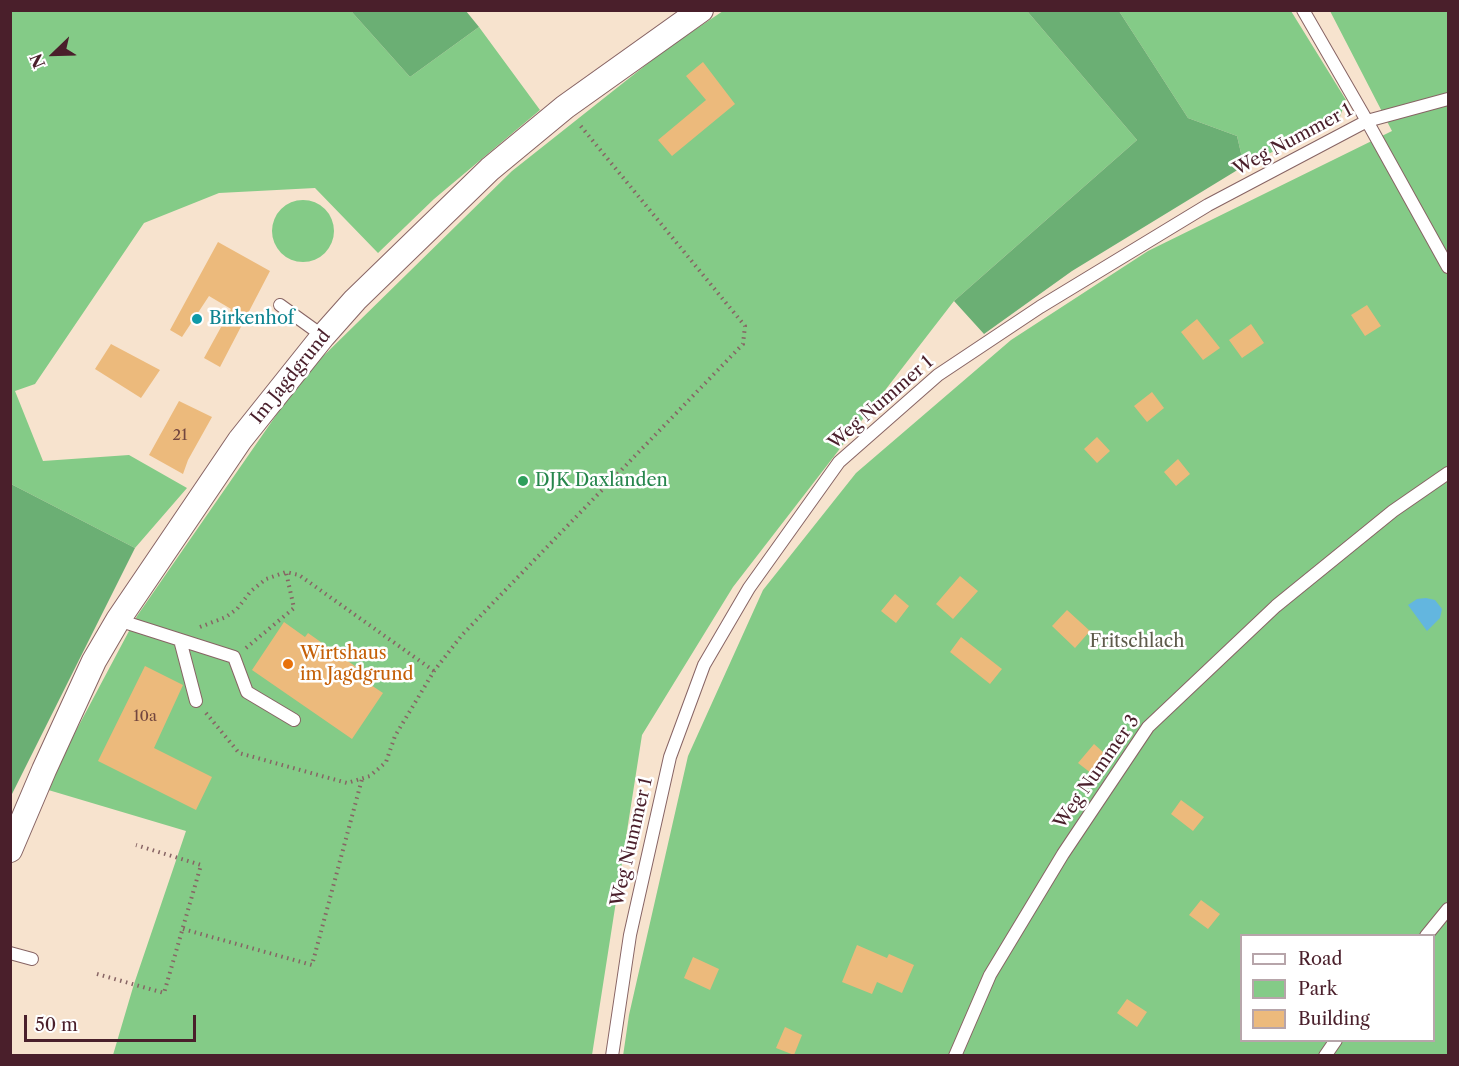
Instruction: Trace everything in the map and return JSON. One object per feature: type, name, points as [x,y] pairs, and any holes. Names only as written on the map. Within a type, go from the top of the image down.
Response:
[{"type":"street","name":"Im Jagdgrund","points":[[10,850],[94,661],[118,620],[240,440],[323,336],[355,300],[490,170],[565,107],[701,10]]},
{"type":"lane","points":[[1303,10],[1449,267]]},
{"type":"lane","name":"Weg Nummer 1","points":[[612,1056],[630,935],[670,757],[700,675],[749,588],[839,462],[938,375],[1040,307],[1208,205],[1367,121],[1449,99]]},
{"type":"lane","points":[[280,305],[323,336]]},
{"type":"lane","name":"Weg Nummer 3","points":[[955,1056],[990,975],[1063,854],[1148,727],[1276,606],[1394,512],[1449,473]]},
{"type":"lane","points":[[118,620],[234,657],[247,692],[294,720]]},
{"type":"lane","points":[[180,640],[196,701]]},
{"type":"lane","points":[[1428,934],[1449,909]]},
{"type":"lane","points":[[10,953],[32,959]]},
{"type":"lane","points":[[1325,1056],[1335,1042]]},
{"type":"path","points":[[196,701],[239,753],[347,783],[370,776],[387,762],[395,736],[434,672],[462,635],[743,344],[745,326],[565,107]]},
{"type":"path","points":[[180,640],[196,628],[226,617],[266,579],[286,572],[299,575],[434,672]]},
{"type":"path","points":[[234,657],[294,608],[286,572]]},
{"type":"path","points":[[183,929],[312,965],[362,778]]},
{"type":"path","points":[[97,974],[164,993],[201,865],[136,845]]},
{"type":"green space","points":[[10,11],[351,11],[410,77],[479,27],[540,110],[434,199],[378,253],[315,188],[219,193],[144,223],[35,384],[15,391],[43,461],[129,455],[187,488],[135,548],[11,484]]},
{"type":"green space","points":[[351,11],[466,11],[479,27],[410,77]]},
{"type":"green space","name":"DJK Daxlanden","points":[[723,11],[1027,11],[1137,140],[954,301],[733,587],[642,735],[592,1055],[113,1055],[134,984],[186,831],[45,789],[137,616],[304,375],[512,171],[666,49]]},
{"type":"green space","points":[[1027,11],[1119,11],[1188,118],[1237,136],[1244,166],[1072,271],[984,334],[954,301],[1137,140]]},
{"type":"green space","points":[[1119,11],[1291,11],[1346,100],[1339,119],[1244,166],[1237,136],[1188,118]]},
{"type":"green space","name":"Fritschlach","points":[[1330,11],[1448,11],[1448,1055],[623,1056],[629,1015],[688,756],[763,590],[856,473],[1011,340],[1148,251],[1392,131]]},
{"type":"green space","points":[[303,200],[320,205],[325,209],[329,214],[334,231],[329,248],[325,253],[320,257],[303,262],[286,257],[281,253],[277,248],[272,231],[277,214],[281,209],[286,205]]},
{"type":"green space","points":[[11,484],[135,548],[11,796]]},
{"type":"water","points":[[1417,599],[1435,600],[1442,609],[1440,618],[1427,631],[1408,605]]},
{"type":"building","points":[[703,62],[735,104],[672,156],[658,140],[706,100],[686,76]]},
{"type":"building","points":[[218,242],[270,271],[220,367],[204,358],[231,309],[209,296],[182,337],[170,330]]},
{"type":"building","points":[[1367,305],[1381,326],[1365,336],[1351,315]]},
{"type":"building","points":[[1197,319],[1220,348],[1203,360],[1181,332]]},
{"type":"building","points":[[1251,324],[1264,343],[1242,358],[1229,340]]},
{"type":"building","points":[[111,344],[160,370],[141,398],[95,369]]},
{"type":"building","points":[[1152,392],[1164,408],[1147,422],[1134,406]]},
{"type":"building","points":[[179,401],[212,417],[188,460],[183,474],[149,455]]},
{"type":"building","points":[[1097,437],[1110,451],[1097,463],[1084,449]]},
{"type":"building","points":[[1178,459],[1190,474],[1176,486],[1164,472]]},
{"type":"building","points":[[960,576],[978,591],[953,619],[936,604]]},
{"type":"building","points":[[895,594],[909,606],[896,623],[881,611]]},
{"type":"building","points":[[1067,610],[1090,631],[1075,648],[1052,626]]},
{"type":"building","points":[[284,622],[305,637],[308,633],[362,671],[359,677],[383,693],[352,739],[252,670]]},
{"type":"building","points":[[961,637],[1002,669],[990,684],[950,652]]},
{"type":"building","points":[[145,666],[183,685],[154,748],[212,777],[196,810],[98,761]]},
{"type":"building","points":[[1094,744],[1111,759],[1096,777],[1078,763]]},
{"type":"building","points":[[1181,800],[1204,817],[1193,831],[1171,814]]},
{"type":"building","points":[[1201,900],[1220,914],[1208,929],[1189,915]]},
{"type":"building","points":[[857,945],[887,958],[889,954],[914,965],[902,993],[877,982],[872,994],[842,982]]},
{"type":"building","points":[[693,957],[719,969],[710,990],[684,978]]},
{"type":"building","points":[[1127,999],[1147,1012],[1137,1027],[1117,1013]]},
{"type":"building","points":[[785,1027],[802,1035],[794,1055],[776,1048]]},
{"type":"place","name":"Birkenhof","points":[[197,319]]},
{"type":"place","name":"DJK Daxlanden","points":[[523,481]]},
{"type":"place","name":"Wirtshaus im Jagdgrund","points":[[288,664]]}]
